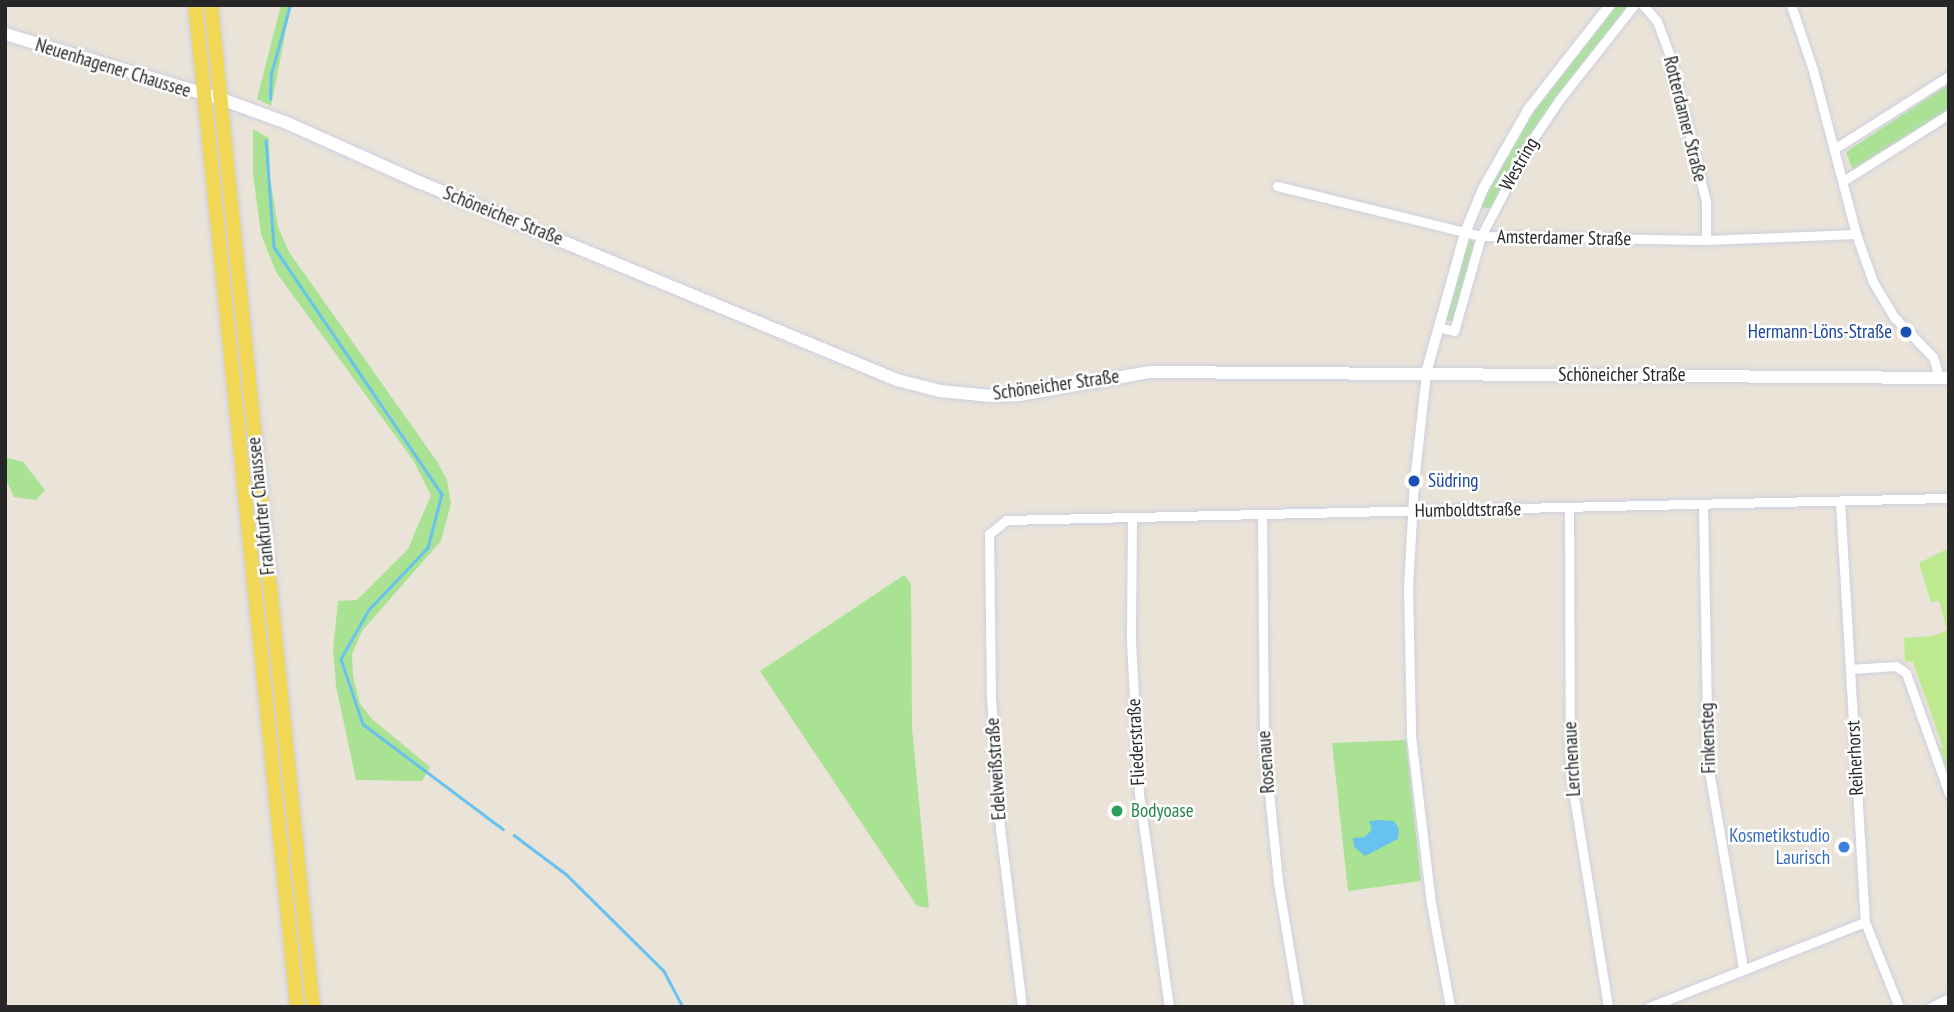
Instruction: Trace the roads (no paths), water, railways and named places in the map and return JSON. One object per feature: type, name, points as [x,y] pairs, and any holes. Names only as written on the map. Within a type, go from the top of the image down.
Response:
[{"type":"main road","name":"Frankfurter Chaussee","points":[[195,5],[297,1007]]},
{"type":"main road","name":"Frankfurter Chaussee","points":[[211,5],[313,1007]]},
{"type":"main road","name":"Neuenhagener Chaussee","points":[[5,34],[221,100]]},
{"type":"main road","name":"Schöneicher Straße","points":[[221,100],[287,123],[444,192],[920,386],[991,396],[1039,392],[1149,372],[1944,378]]},
{"type":"street","name":"Westring","points":[[1426,373],[1465,233],[1483,189],[1528,110],[1610,5]]},
{"type":"street","name":"Westring","points":[[1438,327],[1454,331],[1481,236],[1540,128],[1634,5]]},
{"type":"street","name":"Rotterdamer Straße","points":[[1643,5],[1657,21],[1671,59],[1706,202],[1706,240]]},
{"type":"street","points":[[1791,5],[1814,70],[1856,234],[1884,301],[1906,332],[1933,358],[1944,378]]},
{"type":"street","points":[[1834,149],[1949,76]]},
{"type":"street","points":[[1843,181],[1949,114]]},
{"type":"street","name":"Amsterdamer Straße","points":[[1277,186],[1481,236],[1706,240],[1856,234]]},
{"type":"street","points":[[1426,373],[1412,511],[1408,587],[1411,736],[1431,903],[1450,1007]]},
{"type":"street","name":"Humboldtstraße","points":[[991,530],[1006,520],[1569,509],[1949,498]]},
{"type":"street","name":"Reiherhorst","points":[[1840,502],[1865,922],[1899,1007]]},
{"type":"street","name":"Finkensteg","points":[[1703,505],[1708,765],[1743,967]]},
{"type":"street","name":"Lerchenaue","points":[[1569,509],[1570,772],[1608,1007]]},
{"type":"street","name":"Rosenaue","points":[[1262,515],[1264,743],[1278,882],[1300,1007]]},
{"type":"street","name":"Fliederstraße","points":[[1132,517],[1131,641],[1139,794],[1168,1007]]},
{"type":"street","name":"Edelweißstraße","points":[[991,530],[990,665],[995,771],[1022,1007]]},
{"type":"street","points":[[1850,669],[1896,666],[1906,673],[1949,794]]},
{"type":"street","points":[[1649,1007],[1743,967],[1865,922]]},
{"type":"street","points":[[1931,1007],[1949,998]]},
{"type":"water","points":[[1369,821],[1394,821],[1399,829],[1398,839],[1365,856],[1354,847],[1353,838],[1364,837],[1372,830]]},
{"type":"waterway","points":[[270,99],[271,74],[290,5]]},
{"type":"waterway","points":[[266,140],[274,247],[442,494],[428,548],[369,610],[341,659],[363,724],[503,829]]},
{"type":"waterway","points":[[514,835],[566,874],[664,971],[683,1007]]},
{"type":"place","name":"Hermann-Löns-Straße","points":[[1906,332]]},
{"type":"place","name":"Südring","points":[[1414,481]]},
{"type":"place","name":"Bodyoase","points":[[1117,811]]},
{"type":"place","name":"Kosmetikstudio Laurisch","points":[[1844,847]]}]
